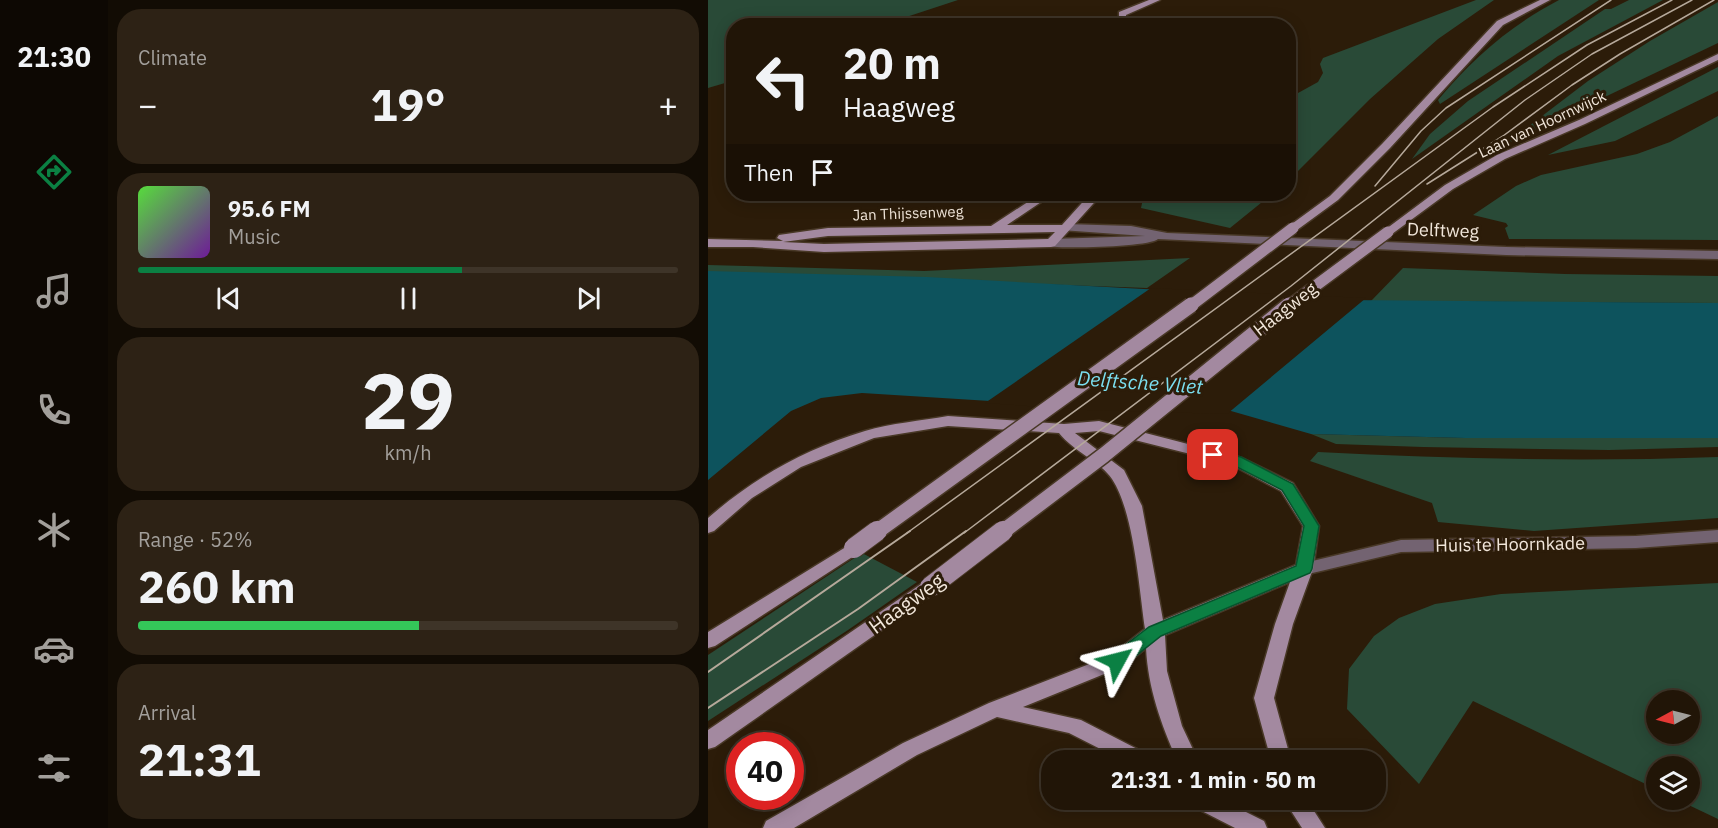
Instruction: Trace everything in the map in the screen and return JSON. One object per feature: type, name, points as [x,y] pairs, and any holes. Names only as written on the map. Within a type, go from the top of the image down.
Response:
[{"type":"main road","points":[[1122,18],[1122,14],[1156,0]]},
{"type":"main road","points":[[708,641],[854,548],[1201,298],[1293,228],[1342,190],[1386,147],[1500,23],[1546,0]]},
{"type":"main road","name":"Laan van Hoornwijck","points":[[1388,232],[1449,187],[1501,158],[1718,57]]},
{"type":"main road","points":[[988,244],[995,228],[1036,201]]},
{"type":"main road","points":[[1051,243],[1090,201]]},
{"type":"main road","name":"Jan Thijssenweg","points":[[753,243],[828,232],[1065,228]]},
{"type":"main road","name":"Haagweg","points":[[708,741],[930,587],[1104,455],[1285,308],[1388,232]]},
{"type":"main road","name":"Jan Thijssenweg","points":[[708,243],[753,243],[824,248],[1051,243]]},
{"type":"main road","points":[[708,527],[747,494],[795,464],[870,434],[948,421],[1064,429],[1099,426],[1236,460],[1287,487],[1311,526],[1304,569],[1284,624],[1264,698],[1278,750]]},
{"type":"main road","points":[[1064,429],[1071,438],[1118,474],[1134,506],[1155,632],[1157,671],[1172,726],[1183,750]]},
{"type":"main road","points":[[774,828],[910,749],[996,709],[1117,661],[1155,632],[1304,569]]},
{"type":"main road","points":[[996,709],[1074,726],[1121,750]]},
{"type":"main road","points":[[1223,810],[1256,828]]},
{"type":"main road","points":[[1302,810],[1314,828]]},
{"type":"street","name":"Delftweg","points":[[1065,228],[1131,231],[1167,237],[1528,252],[1718,255]]},
{"type":"street","name":"Delftweg","points":[[1051,243],[1128,242],[1167,237]]},
{"type":"street","name":"Huis te Hoornkade","points":[[1304,569],[1401,546],[1636,542],[1718,536]]},
{"type":"green space","points":[[708,0],[958,0],[903,18],[726,18],[726,83],[708,88]]},
{"type":"green space","points":[[1476,0],[1494,0],[1438,39],[1370,99],[1296,173],[1296,94],[1318,82],[1323,73],[1320,64],[1323,58]]},
{"type":"green space","points":[[1559,0],[1599,0],[1440,104],[1438,100],[1479,56],[1525,20]]},
{"type":"green space","points":[[1629,0],[1663,0],[1558,56],[1412,159],[1430,134],[1468,101],[1605,9],[1611,9]]},
{"type":"green space","points":[[1718,2],[1718,43],[1504,145],[1588,81],[1650,41]]},
{"type":"green space","points":[[1718,67],[1718,91],[1615,141],[1548,155]]},
{"type":"green space","points":[[1718,116],[1718,240],[1509,239],[1505,228],[1508,226],[1506,223],[1473,215],[1516,186],[1541,175],[1637,154],[1670,142]]},
{"type":"green space","points":[[1142,201],[1263,201],[1230,228],[1141,208]]},
{"type":"green space","points":[[1190,258],[1147,288],[708,272],[708,265],[924,271]]},
{"type":"green space","points":[[1403,268],[1565,274],[1718,276],[1718,303],[1371,301]]},
{"type":"green space","points":[[1311,434],[1465,438],[1718,438],[1718,447],[1609,450],[1423,447],[1336,444]]},
{"type":"green space","points":[[1318,452],[1518,459],[1718,457],[1718,518],[1534,531],[1438,522],[1432,503],[1310,461]]},
{"type":"green space","points":[[862,553],[917,582],[708,721],[708,655]]},
{"type":"green space","points":[[1718,583],[1718,819],[1699,810],[1700,756],[1646,756],[1646,784],[1473,701],[1419,784],[1347,709],[1349,669],[1374,636],[1399,618],[1435,604],[1501,594]]},
{"type":"water","name":"Delftsche Vliet","points":[[708,271],[927,277],[1343,300],[1718,303],[1718,438],[1465,438],[1311,434],[1231,411],[1086,407],[862,393],[821,398],[791,411],[708,480]]},
{"type":"pier","points":[[1151,288],[1366,298],[1227,414],[1086,410],[985,403]]},
{"type":"tram line","points":[[1375,186],[1421,131],[1446,108],[1611,0]]},
{"type":"tram line","points":[[907,533],[1493,107],[1587,45],[1672,0]]},
{"type":"tram line","points":[[964,533],[1291,286],[1525,100],[1592,54],[1692,0]]},
{"type":"tram line","points":[[1427,184],[1503,136],[1572,85],[1620,54],[1714,0]]},
{"type":"tram line","points":[[708,672],[910,531]]},
{"type":"tram line","points":[[708,708],[858,609],[966,531]]},
{"type":"route","points":[[1117,661],[1155,632],[1304,569],[1311,526],[1287,487],[1236,460],[1213,455]]}]
